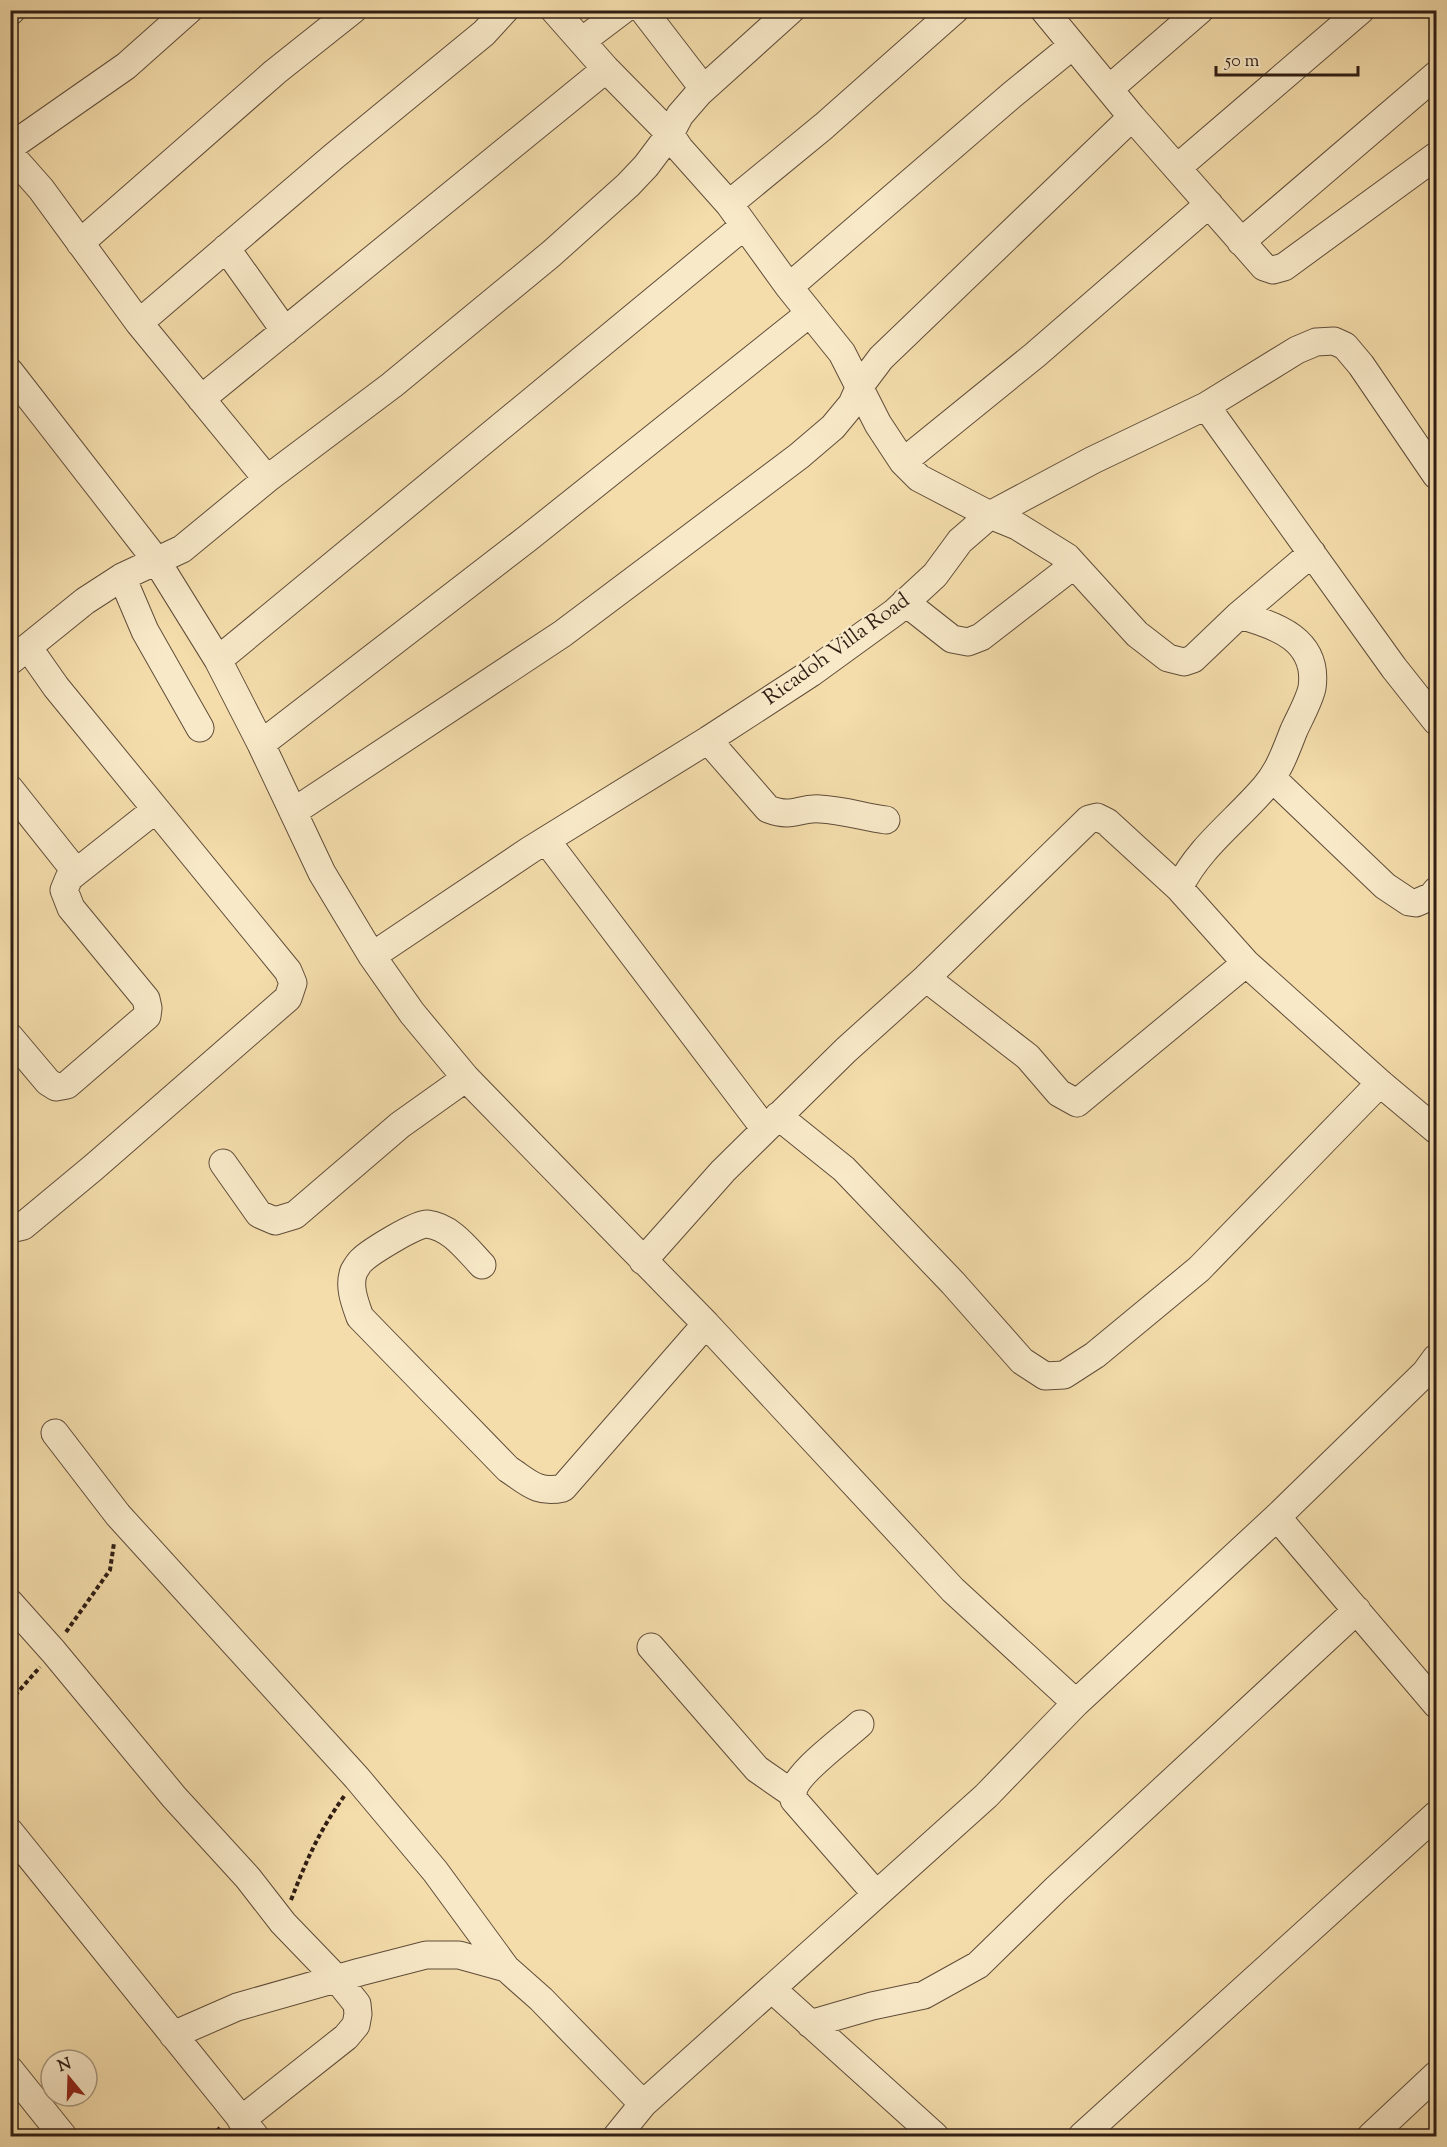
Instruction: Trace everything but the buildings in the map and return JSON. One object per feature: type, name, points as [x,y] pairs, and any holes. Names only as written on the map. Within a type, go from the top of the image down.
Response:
[{"type":"street","points":[[10,147],[126,66],[189,10]]},
{"type":"street","points":[[80,243],[275,72],[353,10]]},
{"type":"street","points":[[139,323],[333,157],[484,33],[505,10]]},
{"type":"street","points":[[554,10],[606,69],[670,135],[729,204],[789,287],[842,353],[878,424],[903,462],[920,478],[990,515],[1017,526],[1067,556],[1137,634],[1168,658],[1184,662],[1193,659],[1239,615],[1312,553]]},
{"type":"street","points":[[582,41],[623,10]]},
{"type":"street","points":[[643,10],[703,88]]},
{"type":"street","points":[[10,1230],[23,1226],[94,1167],[288,998],[292,983],[288,970],[56,687],[19,654],[85,601],[122,577],[182,549],[267,479],[392,385],[551,254],[646,166],[670,135],[680,115],[703,88],[791,10]]},
{"type":"street","points":[[729,204],[824,126],[955,10]]},
{"type":"street","points":[[1044,10],[1132,117],[1264,267],[1273,270],[1284,267],[1437,156]]},
{"type":"street","points":[[1109,89],[1200,10]]},
{"type":"street","points":[[1177,168],[1361,10]]},
{"type":"street","points":[[789,287],[1072,46]]},
{"type":"street","points":[[201,399],[606,69]]},
{"type":"street","points":[[1241,242],[1437,75]]},
{"type":"street","points":[[293,812],[562,634],[799,456],[833,427],[852,404],[860,386],[881,358],[1132,117]]},
{"type":"street","points":[[10,154],[41,189],[139,323],[267,479]]},
{"type":"street","points":[[903,462],[1035,355],[1209,204]]},
{"type":"street","points":[[218,660],[744,226]]},
{"type":"street","points":[[226,248],[285,331]]},
{"type":"street","points":[[261,744],[528,538],[810,313]]},
{"type":"street","name":"Ricadoh Villa Road","points":[[372,956],[546,840],[811,673],[895,612],[935,575],[960,541],[990,515],[1093,460],[1206,406],[1297,350],[1316,342],[1334,341],[1345,346],[1361,365],[1437,475]]},
{"type":"street","points":[[10,372],[156,560],[218,660],[322,873],[372,956],[412,1013],[466,1078],[705,1324],[953,1590],[1076,1703]]},
{"type":"street","points":[[1206,406],[1394,668],[1437,721]]},
{"type":"street","points":[[905,602],[952,639],[968,642],[981,638],[1074,565]]},
{"type":"street","points":[[122,577],[146,631],[200,728]]},
{"type":"street","points":[[1179,888],[1188,869],[1215,837],[1272,778],[1312,688],[1308,656],[1301,644],[1283,630],[1239,615]]},
{"type":"street","points":[[708,740],[768,809],[793,814],[818,808],[886,820]]},
{"type":"street","points":[[1272,778],[1385,886],[1409,902],[1416,903],[1425,900],[1437,891]]},
{"type":"street","points":[[10,789],[76,872]]},
{"type":"street","points":[[10,1037],[48,1082],[56,1087],[67,1085],[147,1016],[146,999],[71,908],[64,890],[69,878],[155,810]]},
{"type":"street","points":[[643,1261],[723,1171],[772,1122],[846,1050],[926,978],[1089,819],[1097,817],[1107,822],[1179,888],[1246,963],[1380,1083],[1437,1130]]},
{"type":"street","points":[[546,840],[772,1122],[843,1169],[953,1283],[1022,1361],[1045,1376],[1064,1375],[1095,1356],[1199,1269],[1380,1083]]},
{"type":"street","points":[[926,978],[1028,1057],[1059,1093],[1077,1103],[1246,963]]},
{"type":"street","points":[[224,1163],[259,1214],[275,1221],[295,1215],[400,1125],[466,1078]]},
{"type":"street","points":[[482,1264],[448,1230],[425,1223],[407,1231],[361,1260],[353,1273],[354,1302],[360,1317],[508,1469],[535,1487],[549,1491],[563,1488],[705,1324]]},
{"type":"street","points":[[617,2136],[643,2104],[986,1796],[1076,1703],[1433,1372]]},
{"type":"street","points":[[55,1433],[118,1515],[357,1778],[435,1871],[506,1968],[541,1999],[643,2104]]},
{"type":"street","points":[[1276,1516],[1437,1704]]},
{"type":"street","points":[[10,1604],[53,1651],[174,1797],[248,1878],[283,1923],[337,1979],[357,2004],[356,2025],[248,2128],[10,1832]]},
{"type":"street","points":[[810,2024],[872,2006],[924,1995],[978,1965],[1064,1881],[1357,1610]]},
{"type":"street","points":[[651,1647],[756,1769],[793,1794]]},
{"type":"street","points":[[860,1724],[801,1777],[793,1789],[793,1794],[794,1800],[876,1894]]},
{"type":"street","points":[[1082,2136],[1437,1815]]},
{"type":"street","points":[[173,2035],[237,2007],[426,1954],[459,1955],[506,1968]]},
{"type":"street","points":[[772,1989],[935,2136]]},
{"type":"street","points":[[10,2070],[59,2135]]},
{"type":"street","points":[[1371,2136],[1437,2075]]},
{"type":"path","points":[[10,1701],[53,1651],[110,1570],[118,1515]]},
{"type":"path","points":[[283,1923],[308,1855],[323,1825],[357,1778]]}]
